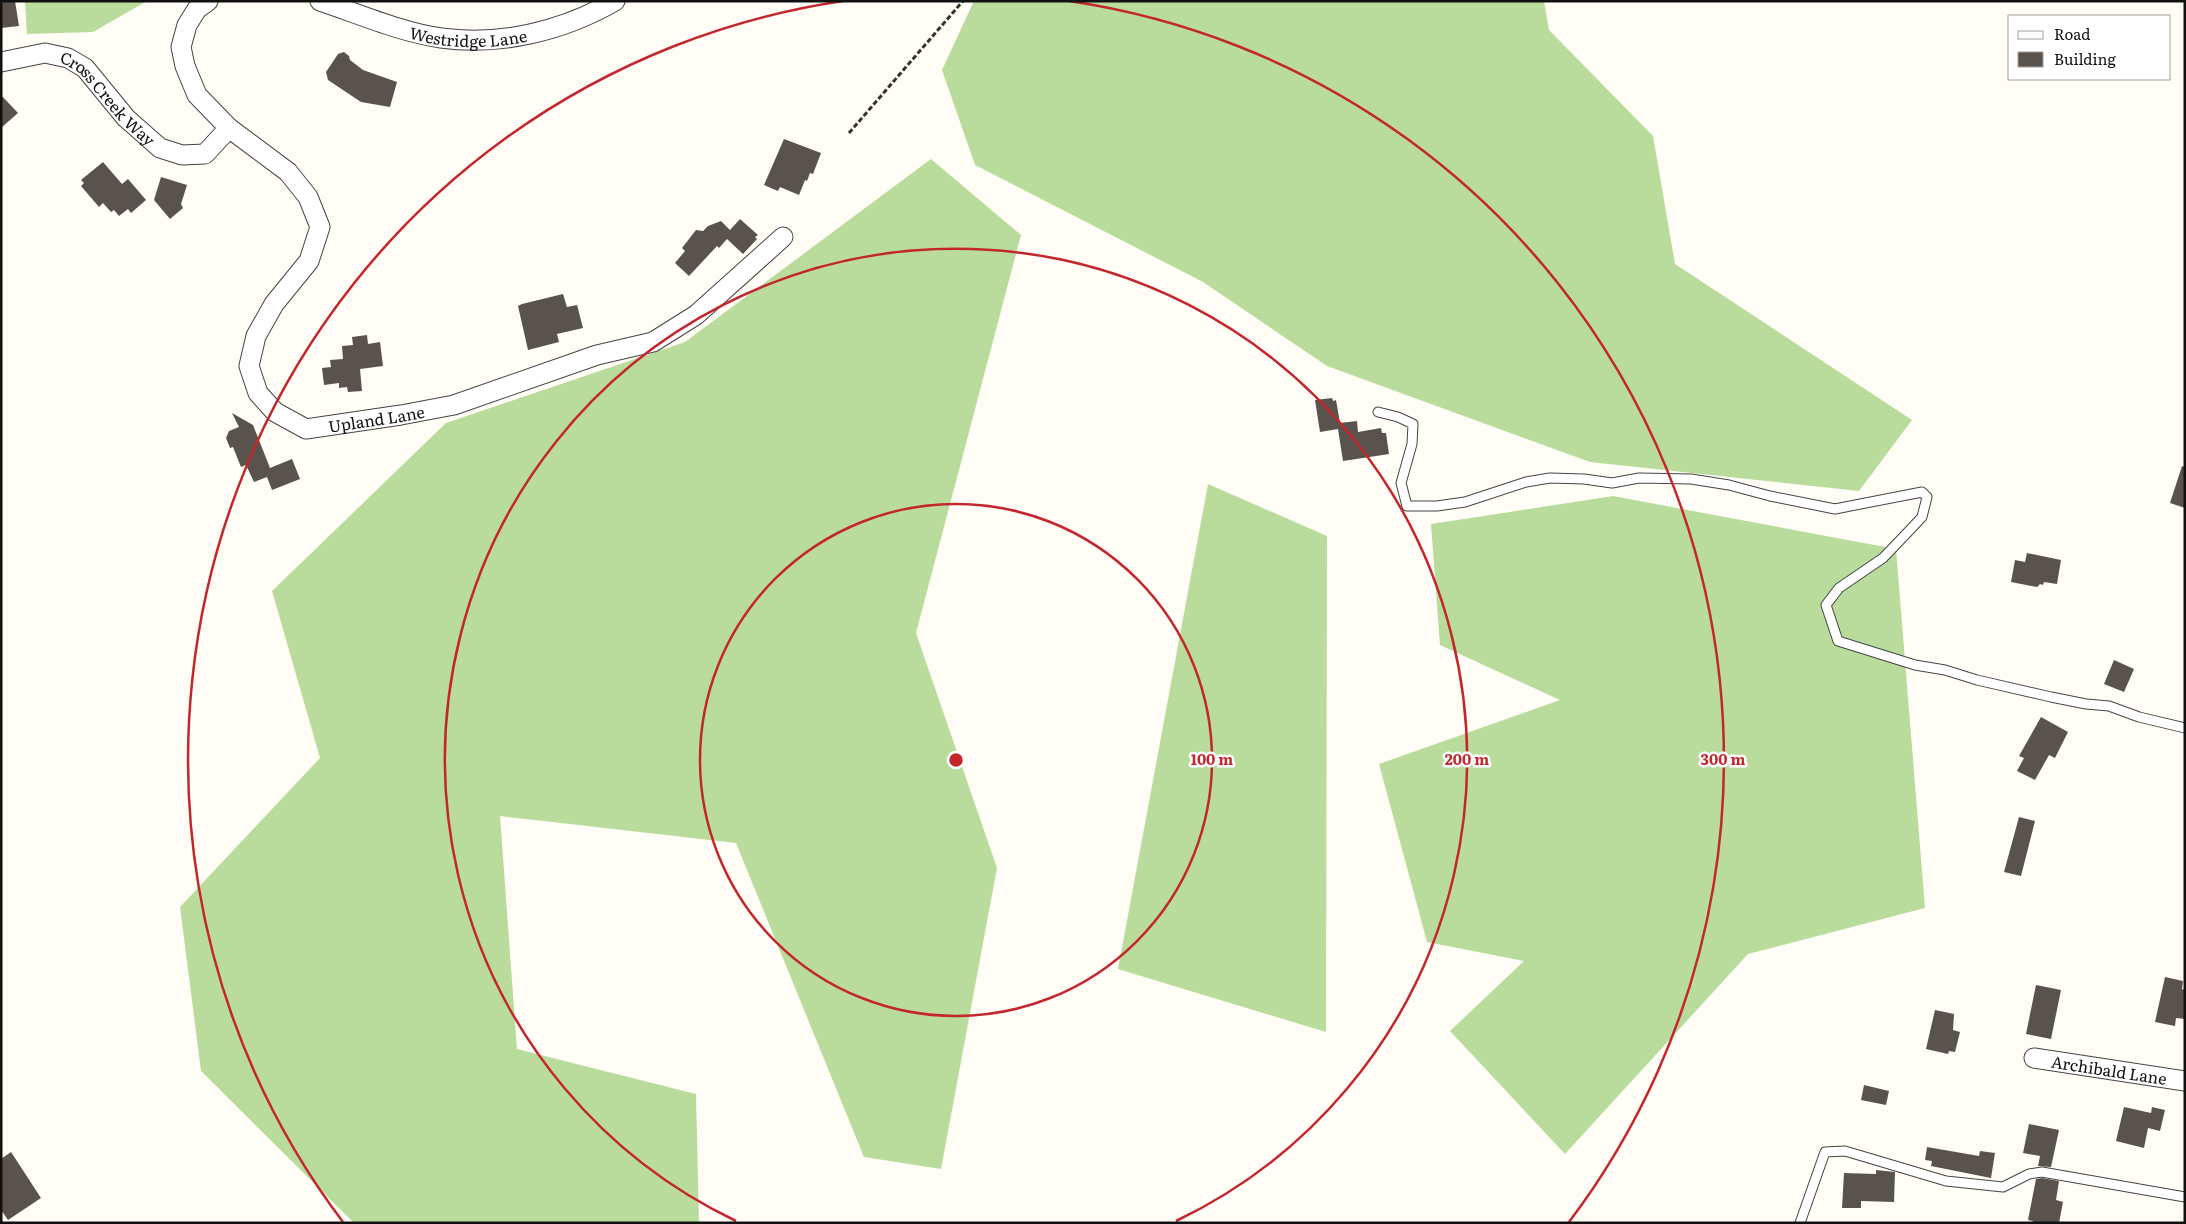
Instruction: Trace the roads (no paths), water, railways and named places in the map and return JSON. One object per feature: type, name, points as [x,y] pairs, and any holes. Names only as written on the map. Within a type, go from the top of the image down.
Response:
[{"type":"street","points":[[208,1],[197,9],[187,24],[181,47],[185,66],[197,94],[230,128]]},
{"type":"street","name":"Westridge Lane","points":[[320,1],[403,29],[442,38],[494,40],[543,32],[597,11],[615,1]]},
{"type":"street","name":"Cross Creek Way","points":[[1,62],[45,53],[68,58],[85,68],[126,118],[160,148],[182,155],[205,154],[230,128]]},
{"type":"street","name":"Upland Lane","points":[[230,128],[288,172],[308,198],[320,227],[309,261],[274,304],[256,336],[249,366],[258,393],[264,400],[275,412],[306,429],[454,405],[597,355],[653,342],[696,315],[783,237]]},
{"type":"street","name":"Archibald Lane","points":[[2034,1058],[2185,1081]]},
{"type":"lane","points":[[1378,412],[1398,417],[1413,424],[1412,444],[1400,483],[1407,506],[1437,506],[1465,502],[1526,482],[1550,478],[1584,479],[1612,483],[1640,478],[1691,479],[1729,485],[1770,496],[1835,509],[1922,492],[1927,497],[1922,518],[1883,558],[1839,588],[1826,605],[1838,641],[1915,665],[1945,670],[1977,680],[2050,697],[2086,704],[2110,706],[2139,717],[2185,728]]},
{"type":"lane","points":[[1800,1223],[1825,1152],[1845,1150],[1946,1181],[2003,1187],[2029,1174],[2042,1172],[2185,1197]]}]
